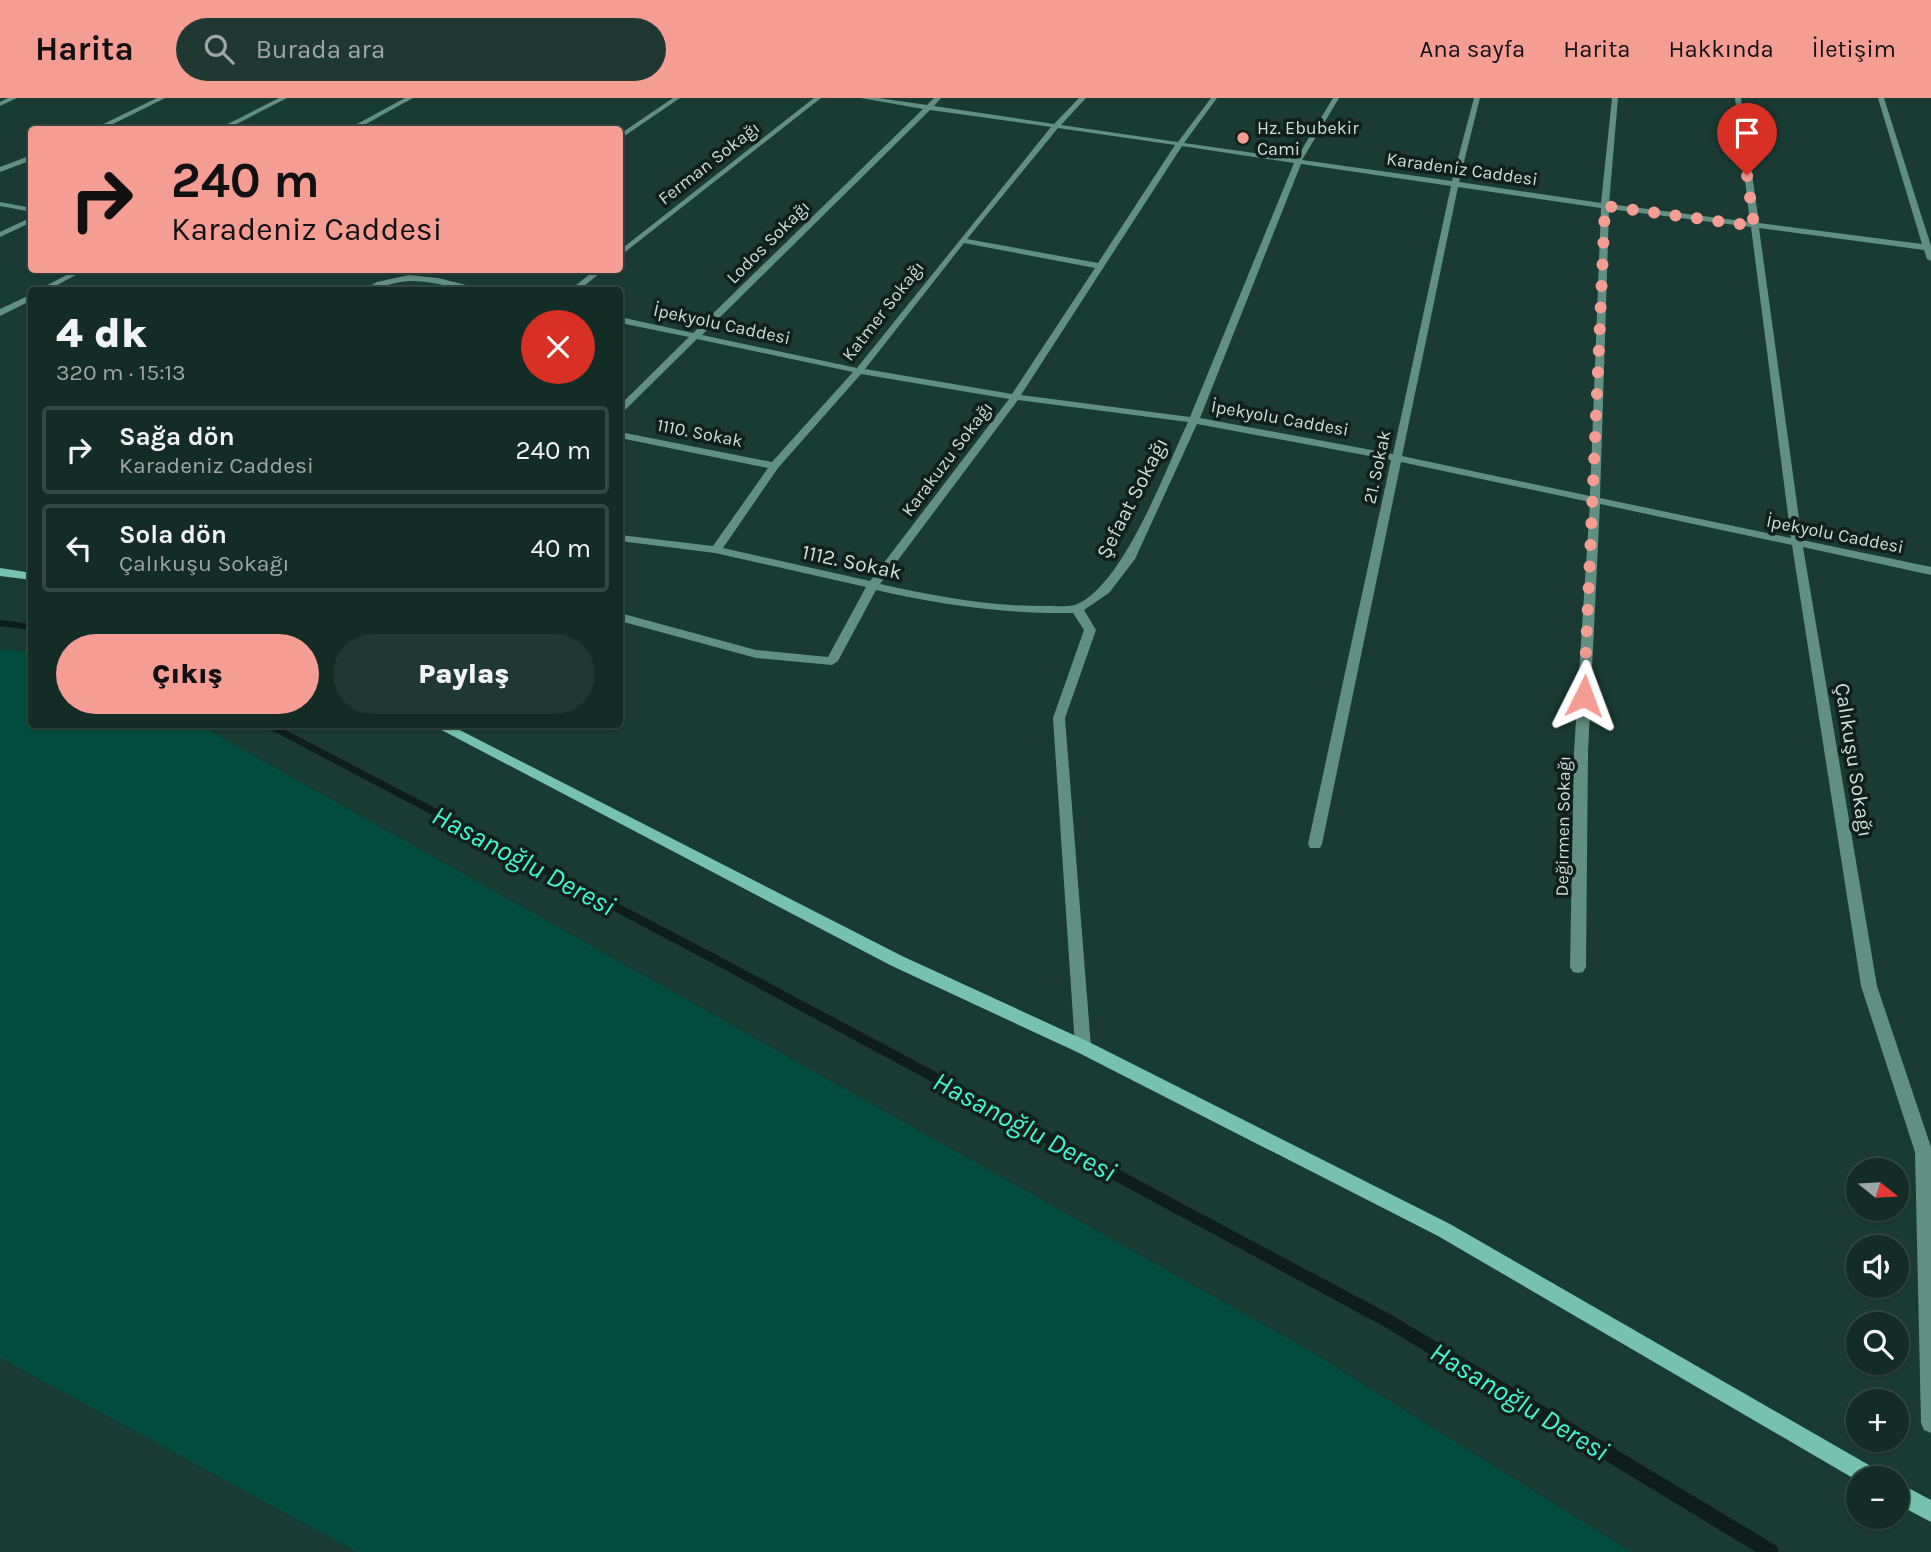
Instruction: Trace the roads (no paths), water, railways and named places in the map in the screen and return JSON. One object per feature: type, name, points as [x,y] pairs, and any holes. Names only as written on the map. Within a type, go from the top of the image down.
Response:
[{"type":"street","points":[[0,104],[14,98]]},
{"type":"street","points":[[102,126],[162,98]]},
{"type":"street","points":[[227,126],[284,98]]},
{"type":"street","points":[[357,126],[410,98]]},
{"type":"street","points":[[623,135],[677,98]]},
{"type":"street","name":"Ferman Sokağı","points":[[623,252],[818,98]]},
{"type":"street","name":"Karadeniz Caddesi","points":[[864,98],[1605,206],[1929,248]]},
{"type":"street","name":"Lodos Sokağı","points":[[623,407],[939,98]]},
{"type":"street","name":"Katmer Sokağı","points":[[716,550],[774,466],[859,371],[962,240],[1055,127],[1083,98]]},
{"type":"street","name":"Karakuzu Sokağı","points":[[623,618],[756,654],[832,661],[871,587],[1015,397],[1179,145],[1214,98]]},
{"type":"street","name":"Şefaat Sokağı","points":[[1077,609],[1105,590],[1129,559],[1194,420],[1298,161],[1336,98]]},
{"type":"street","name":"21. Sokak","points":[[1315,844],[1455,184],[1477,98]]},
{"type":"street","name":"Değirmen Sokağı","points":[[1578,967],[1581,752],[1595,502],[1605,206],[1615,98]]},
{"type":"street","name":"Çalıkuşu Sokağı","points":[[1738,98],[1797,544],[1869,986],[1924,1152],[1931,1423]]},
{"type":"street","points":[[1881,98],[1931,259]]},
{"type":"street","points":[[0,170],[28,159]]},
{"type":"street","points":[[0,204],[28,209]]},
{"type":"street","points":[[0,235],[28,221]]},
{"type":"street","points":[[962,240],[1099,267]]},
{"type":"street","points":[[48,287],[75,273]]},
{"type":"street","points":[[578,287],[596,273]]},
{"type":"street","points":[[373,287],[397,277],[417,275],[469,287]]},
{"type":"street","points":[[0,313],[28,298]]},
{"type":"street","name":"İpekyolu Caddesi","points":[[623,321],[859,371],[1015,397],[1194,420],[1397,458],[1931,571]]},
{"type":"street","name":"1110. Sokak","points":[[623,436],[774,466]]},
{"type":"street","name":"1112. Sokak","points":[[623,538],[716,550],[871,587],[971,604],[1038,612],[1077,609]]},
{"type":"street","points":[[0,572],[28,576]]},
{"type":"street","points":[[1077,609],[1090,630],[1059,718],[1083,1047]]},
{"type":"street","points":[[444,728],[897,961],[1083,1047],[1444,1230],[1852,1466]]},
{"type":"street","points":[[1909,1499],[1931,1512]]},
{"type":"waterway","name":"Hasanoğlu Deresi","points":[[0,623],[28,626]]},
{"type":"waterway","name":"Hasanoğlu Deresi","points":[[273,728],[705,954],[1390,1322],[1771,1552]]},
{"type":"place","name":"Hz. Ebubekir Cami","points":[[1243,138]]}]
